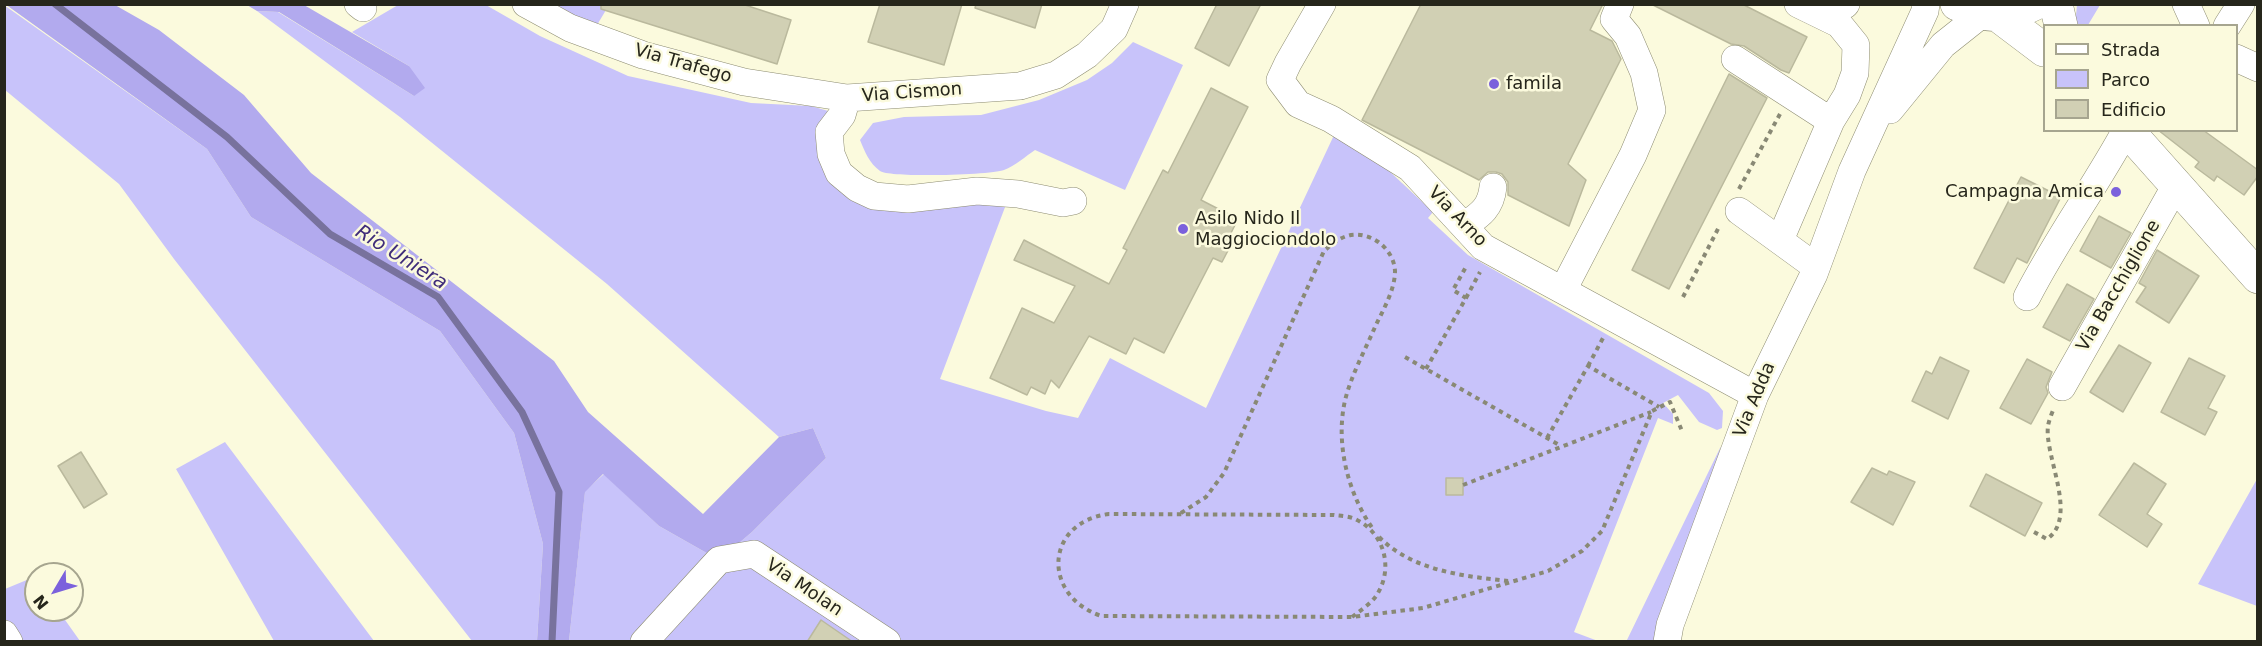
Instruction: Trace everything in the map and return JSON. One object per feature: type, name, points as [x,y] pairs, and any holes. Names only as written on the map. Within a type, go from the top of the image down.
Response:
[{"type":"main road","points":[[1979,12],[2019,12],[2034,4]]},
{"type":"main road","points":[[2056,4],[2061,24]]},
{"type":"main road","points":[[1979,12],[2043,49]]},
{"type":"main road","points":[[2129,132],[2258,277]]},
{"type":"street","name":"Via Trafego","points":[[526,4],[570,28],[643,55],[744,82],[847,98]]},
{"type":"street","name":"Via Cismon","points":[[1073,201],[1063,202],[1018,194],[977,191],[908,199],[874,196],[857,188],[839,173],[831,154],[829,132],[842,115],[847,98],[1020,86],[1056,75],[1087,55],[1114,29],[1125,4]]},
{"type":"street","name":"Via Arno","points":[[1322,4],[1280,80],[1298,104],[1331,119],[1410,168],[1483,247],[1755,395]]},
{"type":"street","points":[[1563,290],[1633,155],[1653,110],[1644,73],[1628,36],[1614,19],[1620,4]]},
{"type":"street","points":[[1780,240],[1855,73],[1856,45],[1839,24],[1798,4]]},
{"type":"street","name":"Via Adda","points":[[1667,642],[1670,625],[1755,395],[1816,267],[1855,164],[1925,11],[1926,4]]},
{"type":"street","points":[[2186,4],[2195,24]]},
{"type":"street","points":[[2228,24],[2241,4]]},
{"type":"street","name":"Via Adda","points":[[1855,164],[1892,107],[1927,63],[1979,12]]},
{"type":"street","points":[[2238,59],[2258,68]]},
{"type":"street","points":[[1735,60],[1832,121]]},
{"type":"street","points":[[2027,297],[2045,262],[2126,132]]},
{"type":"street","name":"Via Bacchiglione","points":[[2062,387],[2176,186]]},
{"type":"street","points":[[1464,226],[1482,214],[1492,200],[1493,187]]},
{"type":"street","points":[[1739,211],[1816,267]]},
{"type":"street","name":"Via Molan","points":[[651,639],[719,560],[754,554],[887,642]]},
{"type":"street","points":[[4,634],[9,642]]},
{"type":"path","points":[[1178,515],[1206,497],[1224,473],[1324,251],[1343,238],[1361,235],[1380,243],[1394,260],[1395,274],[1387,300],[1347,391],[1342,423],[1342,450],[1350,482],[1364,516],[1385,552],[1384,579],[1379,593],[1372,602],[1352,617]]},
{"type":"path","points":[[1426,369],[1484,263]]},
{"type":"path","points":[[1466,298],[1454,290],[1468,264]]},
{"type":"path","points":[[1547,438],[1606,332]]},
{"type":"path","points":[[1405,357],[1562,446]]},
{"type":"path","points":[[1588,366],[1660,407]]},
{"type":"path","points":[[2034,532],[2047,539],[2055,533],[2059,518],[2059,484],[2049,444],[2048,425],[2062,387]]},
{"type":"path","points":[[1463,484],[1670,402],[1682,431]]},
{"type":"path","points":[[1512,581],[1450,573],[1424,565],[1404,557],[1355,519],[1334,515],[1109,514],[1086,520],[1068,534],[1061,552],[1060,574],[1062,584],[1069,596],[1088,611],[1101,616],[1352,617],[1423,608],[1512,581],[1561,565],[1593,542],[1609,518],[1652,411]]},
{"type":"green space","points":[[4,5],[207,149],[251,217],[440,331],[514,433],[543,544],[537,641],[472,641],[174,259],[119,184],[5,90]]},
{"type":"green space","points":[[398,5],[486,5],[540,36],[628,76],[751,103],[811,106],[842,115],[829,132],[857,188],[1010,194],[940,379],[1046,411],[1078,418],[1110,358],[1206,408],[1335,133],[1371,154],[1433,212],[1428,218],[1468,255],[1709,393],[1723,411],[1722,428],[1717,430],[1699,422],[1678,395],[1663,403],[1673,414],[1673,424],[1658,418],[1574,632],[1598,641],[569,641],[585,491],[604,474],[659,526],[719,560],[752,532],[826,458],[813,428],[779,437],[607,284],[400,117],[257,11],[278,12],[414,96],[409,66],[352,32]]},
{"type":"green space","points":[[547,5],[609,5],[594,30]]},
{"type":"green space","points":[[2077,5],[2100,5],[2089,24],[2075,24]]},
{"type":"green space","points":[[1133,42],[1183,65],[1125,190],[1035,150],[1012,166],[995,172],[941,175],[888,173],[880,171],[873,164],[860,140],[873,123],[904,117],[981,115],[1039,100],[1087,80],[1112,63]]},
{"type":"green space","points":[[225,442],[374,641],[274,641],[176,469]]},
{"type":"green space","points":[[1721,446],[1667,641],[1626,642]]},
{"type":"green space","points":[[2257,479],[2257,606],[2198,584]]},
{"type":"green space","points":[[24,581],[24,622],[67,622],[80,641],[9,641],[5,634],[5,589]]},
{"type":"shaded area","points":[[5,4],[115,5],[159,30],[244,95],[311,173],[554,361],[588,412],[703,514],[779,437],[813,428],[826,458],[752,532],[719,560],[659,526],[603,474],[585,492],[569,641],[537,641],[543,544],[514,433],[440,331],[251,217],[207,149]]},
{"type":"shaded area","points":[[247,5],[304,5],[409,66],[425,88],[414,96],[279,12],[257,11]]},
{"type":"building","points":[[601,4],[742,4],[791,20],[777,64],[601,9]]},
{"type":"building","points":[[880,4],[962,4],[944,65],[868,42]]},
{"type":"building","points":[[976,4],[1042,4],[1035,28],[975,8]]},
{"type":"building","points":[[1217,4],[1261,4],[1229,66],[1195,48]]},
{"type":"building","name":"famila","points":[[1421,4],[1603,4],[1590,30],[1612,41],[1621,59],[1568,164],[1586,180],[1569,226],[1508,195],[1508,182],[1502,174],[1488,172],[1479,180],[1362,120]]},
{"type":"building","points":[[1651,4],[1742,4],[1807,37],[1789,73],[1744,46],[1731,44]]},
{"type":"building","points":[[1729,74],[1767,98],[1669,289],[1632,270]]},
{"type":"building","name":"Asilo Nido Il Maggiociondolo","points":[[1211,88],[1248,107],[1201,200],[1238,219],[1228,239],[1233,241],[1222,262],[1213,258],[1164,353],[1134,338],[1126,354],[1089,336],[1059,388],[1051,380],[1045,394],[1031,387],[1027,395],[990,378],[1022,308],[1054,323],[1075,286],[1014,260],[1024,240],[1109,284],[1127,250],[1123,248],[1163,170],[1168,173]]},
{"type":"building","points":[[2161,132],[2206,132],[2258,170],[2258,176],[2244,195],[2217,176],[2214,181],[2195,167],[2199,162]]},
{"type":"building","points":[[2021,177],[2061,197],[2027,263],[2017,258],[2004,283],[1974,268]]},
{"type":"building","points":[[2099,216],[2131,233],[2111,268],[2080,251]]},
{"type":"building","points":[[2157,250],[2199,276],[2169,323],[2136,302],[2146,287],[2139,283]]},
{"type":"building","points":[[2067,284],[2094,299],[2070,341],[2043,327]]},
{"type":"building","points":[[2119,345],[2151,363],[2123,412],[2090,392]]},
{"type":"building","points":[[1940,357],[1969,371],[1948,419],[1912,401],[1926,371],[1932,374]]},
{"type":"building","points":[[2189,358],[2225,376],[2208,408],[2217,412],[2205,435],[2161,412]]},
{"type":"building","points":[[2027,359],[2052,372],[2046,387],[2048,393],[2031,424],[2000,408]]},
{"type":"building","points":[[81,452],[107,494],[84,508],[58,466]]},
{"type":"building","points":[[2134,463],[2166,484],[2147,514],[2162,524],[2147,547],[2099,515]]},
{"type":"building","points":[[1872,468],[1887,475],[1889,471],[1915,482],[1893,525],[1851,502]]},
{"type":"building","points":[[1986,474],[2042,503],[2025,536],[1970,506]]},
{"type":"building","points":[[1446,478],[1463,478],[1463,495],[1446,495]]},
{"type":"building","points":[[821,620],[853,642],[807,642]]},
{"type":"waterway","name":"Rio Uniera","points":[[55,4],[227,137],[330,234],[438,297],[522,412],[559,492],[552,642]]},
{"type":"place","name":"famila","points":[[1494,84]]},
{"type":"place","name":"Campagna Amica","points":[[2116,192]]},
{"type":"place","name":"Asilo Nido Il Maggiociondolo","points":[[1183,229]]}]
